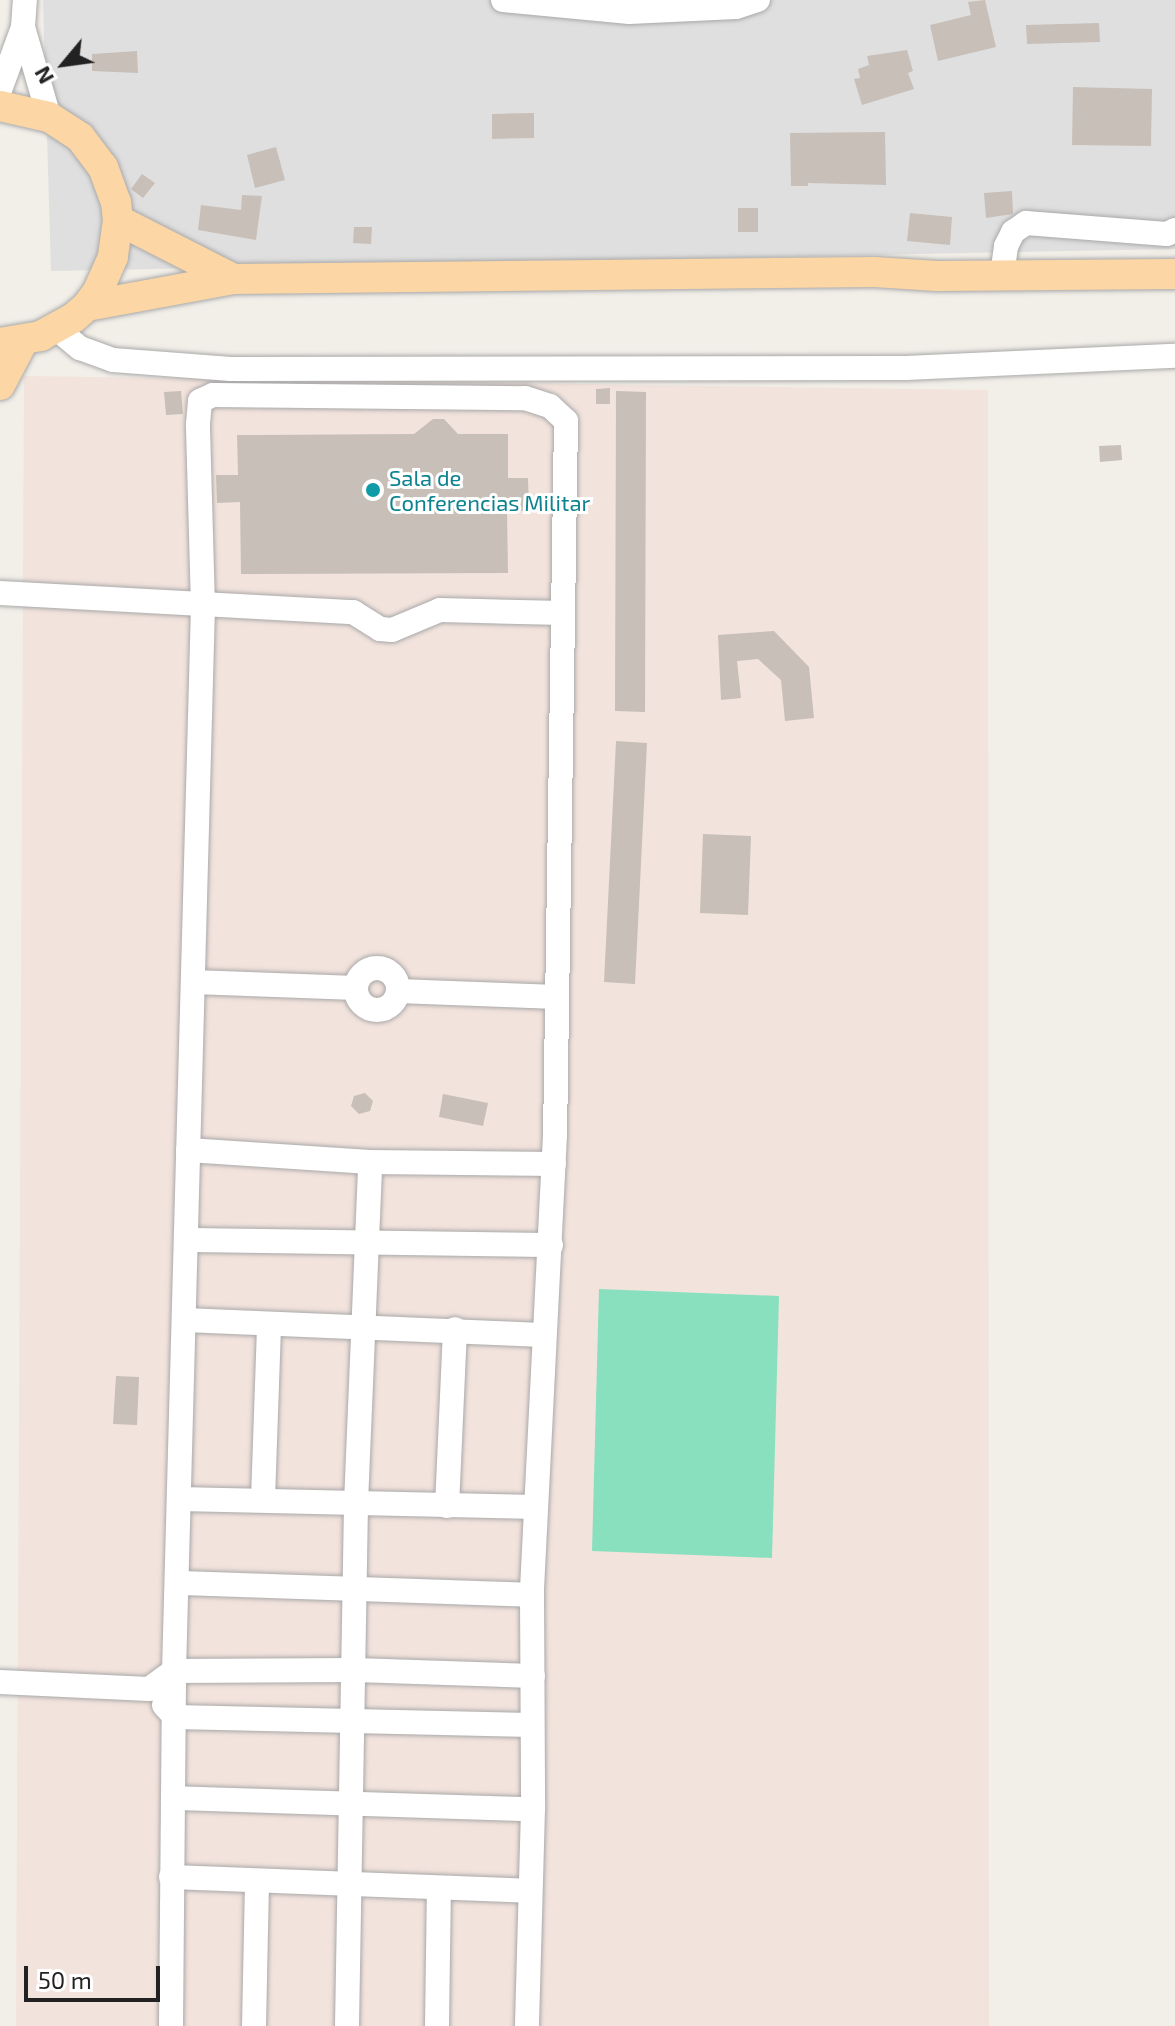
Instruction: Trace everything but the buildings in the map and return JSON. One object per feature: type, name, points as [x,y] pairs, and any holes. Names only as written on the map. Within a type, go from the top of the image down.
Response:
[{"type":"main road","points":[[0,106],[49,117],[72,131],[92,151],[110,183],[118,220],[113,257],[98,291],[87,306],[57,329],[11,342],[0,385]]},
{"type":"main road","points":[[118,220],[234,279]]},
{"type":"main road","points":[[87,306],[234,279],[874,272],[1175,274]]},
{"type":"street","points":[[0,90],[23,27],[25,0]]},
{"type":"street","points":[[503,0],[629,12],[736,7],[758,0]]},
{"type":"street","points":[[23,27],[49,117]]},
{"type":"street","points":[[1002,275],[1006,246],[1013,232],[1026,223],[1167,234],[1175,230]]},
{"type":"street","points":[[57,329],[80,348],[113,360],[231,369],[906,368],[1175,356]]},
{"type":"street","points":[[171,2026],[174,1671],[203,607],[200,401],[213,395],[525,398],[550,406],[566,421],[554,1164],[532,1595],[533,1809],[527,2026]]},
{"type":"street","points":[[0,593],[203,607],[353,612],[380,629],[392,630],[440,610],[563,613]]},
{"type":"street","points":[[193,982],[356,988],[361,1003],[376,1010],[391,1005],[398,991],[557,997]]},
{"type":"street","points":[[188,1150],[370,1162],[554,1164]]},
{"type":"street","points":[[347,2026],[357,1587],[356,1503],[370,1162]]},
{"type":"street","points":[[186,1240],[551,1245]]},
{"type":"street","points":[[185,1320],[269,1326],[455,1329],[543,1335]]},
{"type":"street","points":[[263,1499],[269,1326]]},
{"type":"street","points":[[447,1506],[455,1329]]},
{"type":"street","points":[[180,1499],[536,1507]]},
{"type":"street","points":[[178,1583],[532,1595]]},
{"type":"street","points":[[0,1682],[149,1689],[174,1671],[355,1670],[533,1676]]},
{"type":"street","points":[[149,1689],[175,1717],[531,1725]]},
{"type":"street","points":[[173,1798],[533,1809]]},
{"type":"street","points":[[171,1877],[529,1891]]},
{"type":"street","points":[[254,2026],[257,1881]]},
{"type":"street","points":[[437,2026],[439,1888]]},
{"type":"shaded area","points":[[43,0],[1175,0],[1175,249],[51,271]]},
{"type":"shaded area","points":[[24,376],[988,390],[989,2026],[16,2026]]},
{"type":"green space","points":[[599,1289],[779,1296],[772,1558],[592,1551]]},
{"type":"place","name":"Sala de Conferencias Militar","points":[[373,490]]}]
